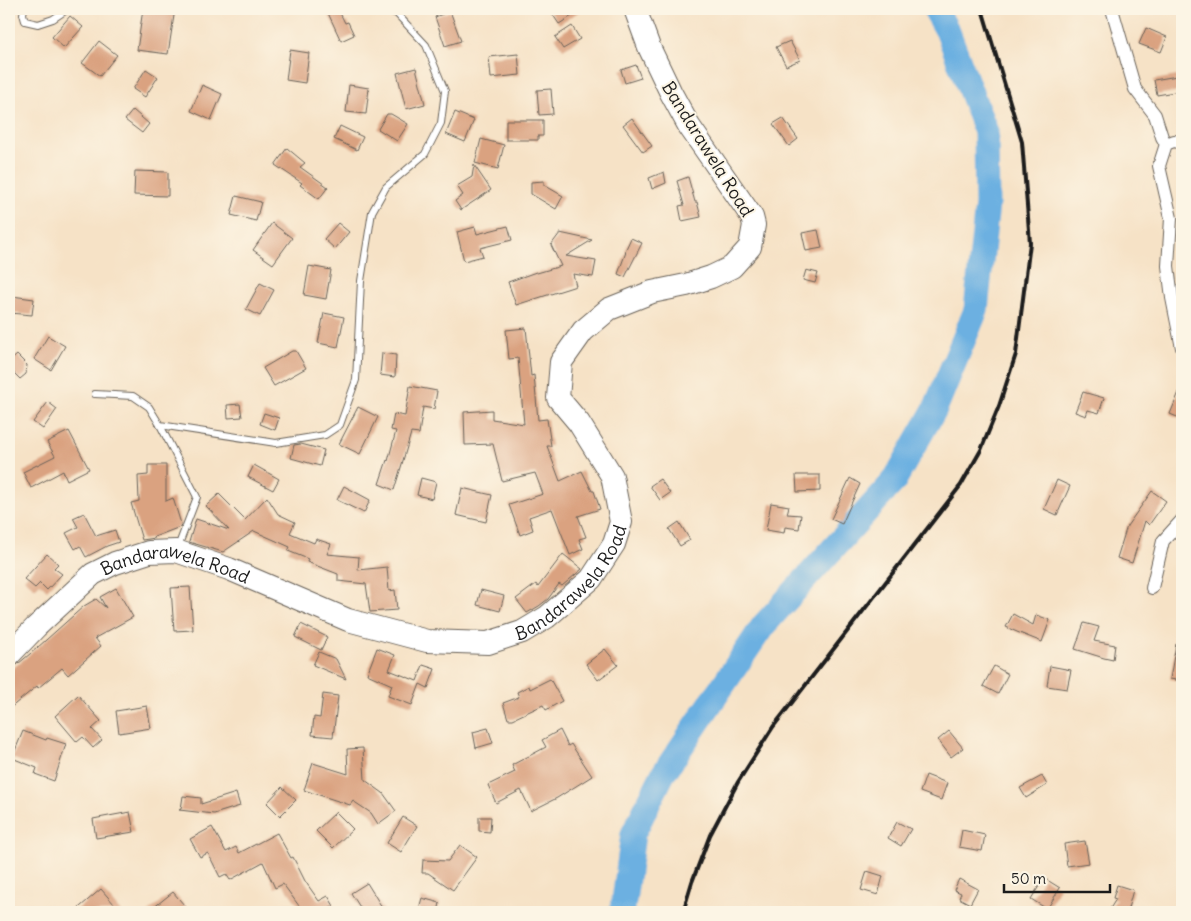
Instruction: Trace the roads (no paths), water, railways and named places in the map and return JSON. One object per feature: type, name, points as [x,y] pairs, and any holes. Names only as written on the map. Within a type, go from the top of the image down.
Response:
[{"type":"highway","name":"Bandarawela Road","points":[[9,655],[36,627],[94,574],[115,563],[148,552],[176,551],[229,569],[348,620],[427,641],[488,642],[522,632],[547,617],[591,579],[614,544],[621,522],[612,476],[579,422],[558,398],[561,362],[583,331],[608,309],[652,292],[686,285],[711,277],[732,267],[750,246],[754,225],[752,217],[690,126],[671,93],[649,47],[635,9]]},
{"type":"street","points":[[1112,9],[1135,88],[1155,115],[1166,144],[1159,166],[1171,218],[1168,266],[1182,348]]},
{"type":"street","points":[[1166,144],[1174,141],[1182,143]]},
{"type":"street","points":[[1152,588],[1163,541],[1182,520]]},
{"type":"lane","points":[[24,9],[25,22],[38,24],[53,19],[68,9]]},
{"type":"lane","points":[[160,425],[276,443],[325,435],[340,425],[356,380],[361,280],[372,212],[386,187],[425,154],[441,123],[444,90],[426,45],[396,13],[380,9]]},
{"type":"lane","points":[[95,394],[133,396],[149,407],[160,425],[197,497],[176,551]]},
{"type":"waterway","points":[[622,912],[633,834],[663,774],[763,626],[894,481],[935,409],[976,310],[987,204],[986,132],[948,32],[935,9]]},
{"type":"railway","points":[[683,912],[710,835],[738,782],[773,727],[961,485],[981,450],[999,406],[1016,354],[1030,243],[1022,142],[982,9]]}]
